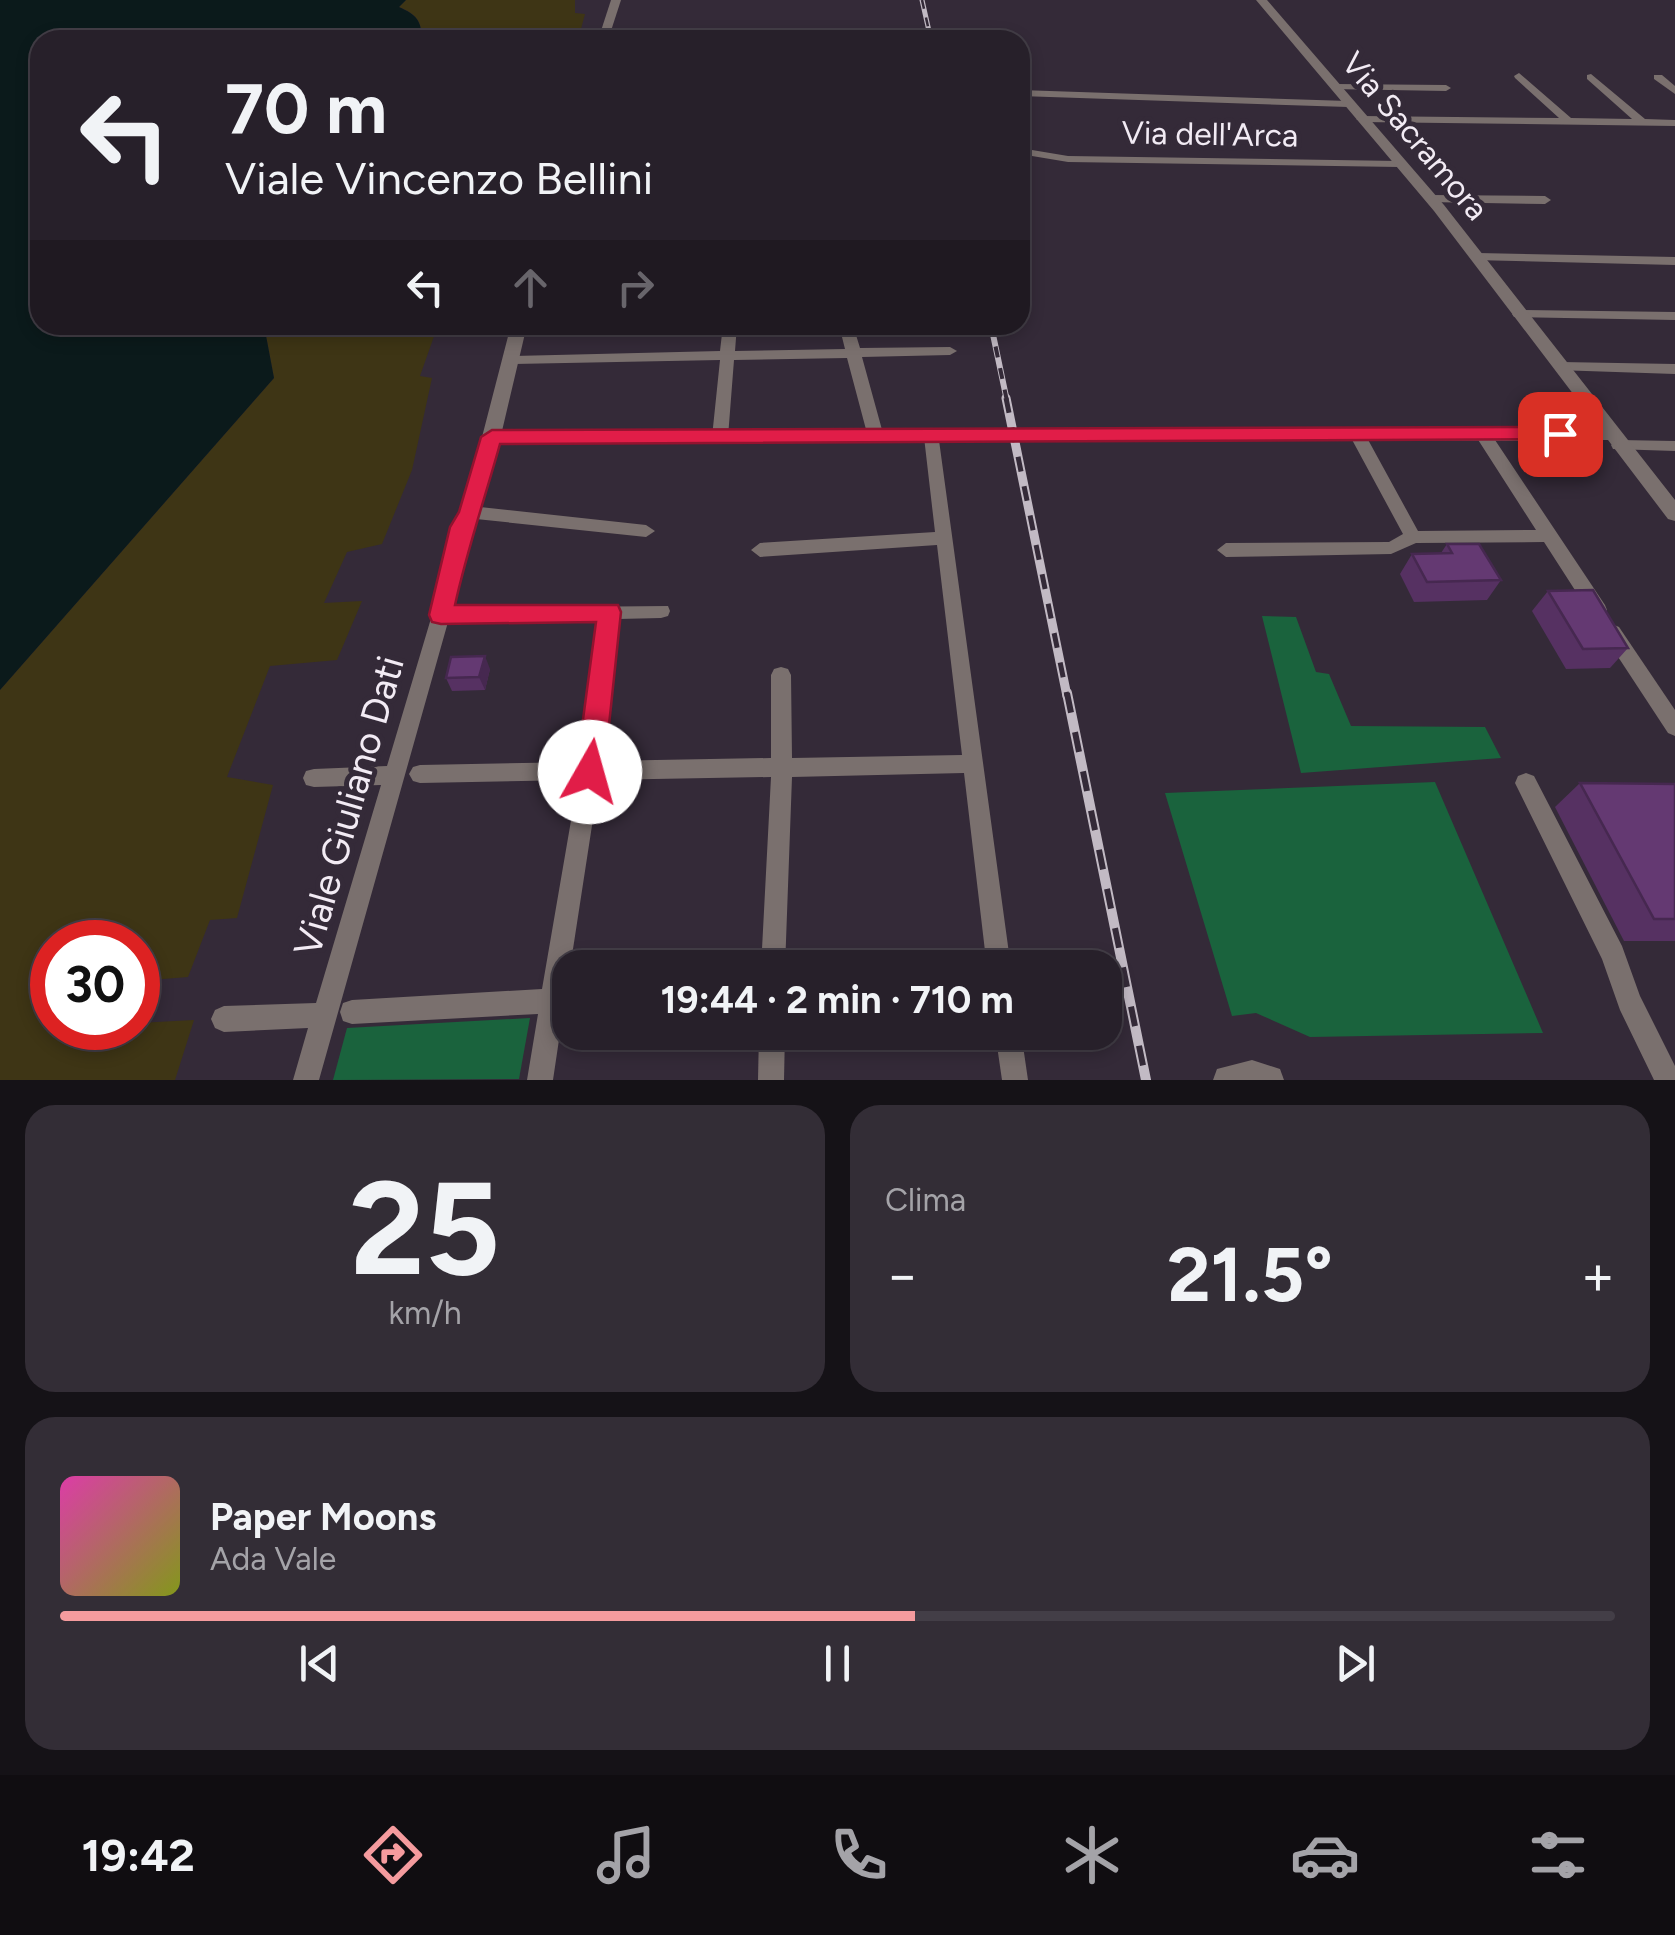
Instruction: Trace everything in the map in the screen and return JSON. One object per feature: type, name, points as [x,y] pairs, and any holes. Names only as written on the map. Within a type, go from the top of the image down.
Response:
[{"type":"street","points":[[606,30],[616,0]]},
{"type":"street","name":"Via Sacramora","points":[[1262,0],[1478,257],[1675,514]]},
{"type":"street","points":[[1518,76],[1569,122]]},
{"type":"street","points":[[1591,77],[1644,123]]},
{"type":"street","points":[[1658,78],[1675,91]]},
{"type":"street","points":[[1335,88],[1446,88]]},
{"type":"street","points":[[1030,93],[1348,104]]},
{"type":"street","points":[[1361,119],[1675,123]]},
{"type":"street","name":"Via dell'Arca","points":[[1030,153],[1068,159],[1399,164]]},
{"type":"street","points":[[1431,199],[1545,200]]},
{"type":"street","points":[[1478,257],[1675,262]]},
{"type":"street","points":[[1519,314],[1675,316]]},
{"type":"street","points":[[518,335],[492,437],[1483,435],[1614,439],[1675,446]]},
{"type":"street","points":[[720,437],[730,335]]},
{"type":"street","points":[[848,335],[876,437]]},
{"type":"street","points":[[514,360],[950,351]]},
{"type":"street","points":[[1562,369],[1675,372]]},
{"type":"street","points":[[1483,435],[1675,728]]},
{"type":"street","points":[[1358,436],[1414,537]]},
{"type":"street","name":"Viale Giuliano Dati","points":[[306,1080],[441,615],[461,527],[470,512],[492,437]]},
{"type":"street","points":[[932,437],[997,950]]},
{"type":"street","points":[[470,512],[646,531]]},
{"type":"street","points":[[1226,550],[1390,548],[1414,537],[1550,536]]},
{"type":"street","points":[[760,550],[945,538]]},
{"type":"street","points":[[441,615],[661,610]]},
{"type":"street","points":[[568,950],[609,612]]},
{"type":"street","points":[[774,950],[782,766],[781,674]]},
{"type":"street","points":[[420,774],[972,764]]},
{"type":"street","points":[[314,778],[395,775]]},
{"type":"street","points":[[1526,783],[1613,955],[1629,1001],[1668,1080]]},
{"type":"street","points":[[352,1012],[552,1001]]},
{"type":"street","points":[[224,1019],[326,1015]]},
{"type":"street","points":[[540,1080],[552,1036]]},
{"type":"street","points":[[772,1050],[772,1080]]},
{"type":"street","points":[[1010,1050],[1014,1080]]},
{"type":"street","points":[[1228,1080],[1252,1075],[1269,1080]]},
{"type":"green space","points":[[1262,616],[1296,617],[1316,672],[1329,674],[1351,726],[1485,727],[1501,758],[1301,773]]},
{"type":"green space","points":[[1435,782],[1543,1033],[1310,1037],[1256,1013],[1232,1016],[1165,793]]},
{"type":"green space","points":[[530,1018],[519,1079],[333,1080],[347,1028]]},
{"type":"sand","points":[[406,0],[575,0],[575,13],[585,14],[581,30],[421,30],[417,19],[399,7]]},
{"type":"sand","points":[[266,335],[434,335],[420,376],[432,378],[412,470],[382,544],[347,552],[324,603],[362,601],[337,660],[270,666],[227,777],[273,785],[237,918],[210,920],[188,977],[160,979],[160,920],[30,920],[30,1050],[160,1050],[160,1022],[194,1020],[175,1080],[0,1080],[0,690],[274,378]]},
{"type":"shaded area","points":[[0,0],[406,0],[399,7],[417,19],[421,30],[30,30],[30,335],[266,335],[274,378],[0,690]]},
{"type":"building","points":[[1447,544],[1479,544],[1501,580],[1427,582],[1412,554],[1452,553]]},
{"type":"building","points":[[1593,590],[1628,648],[1583,649],[1548,591]]},
{"type":"building","points":[[485,656],[479,677],[446,678],[451,657]]},
{"type":"building","points":[[1580,783],[1675,784],[1675,919],[1654,919]]},
{"type":"railway","points":[[922,0],[929,30]]},
{"type":"railway","points":[[993,335],[1007,401]]},
{"type":"railway","points":[[1006,398],[1067,696]]},
{"type":"railway","points":[[1067,693],[1146,1080]]},
{"type":"route","points":[[590,772],[609,612],[441,615],[442,596],[461,527],[470,512],[492,437],[1560,434]]}]
